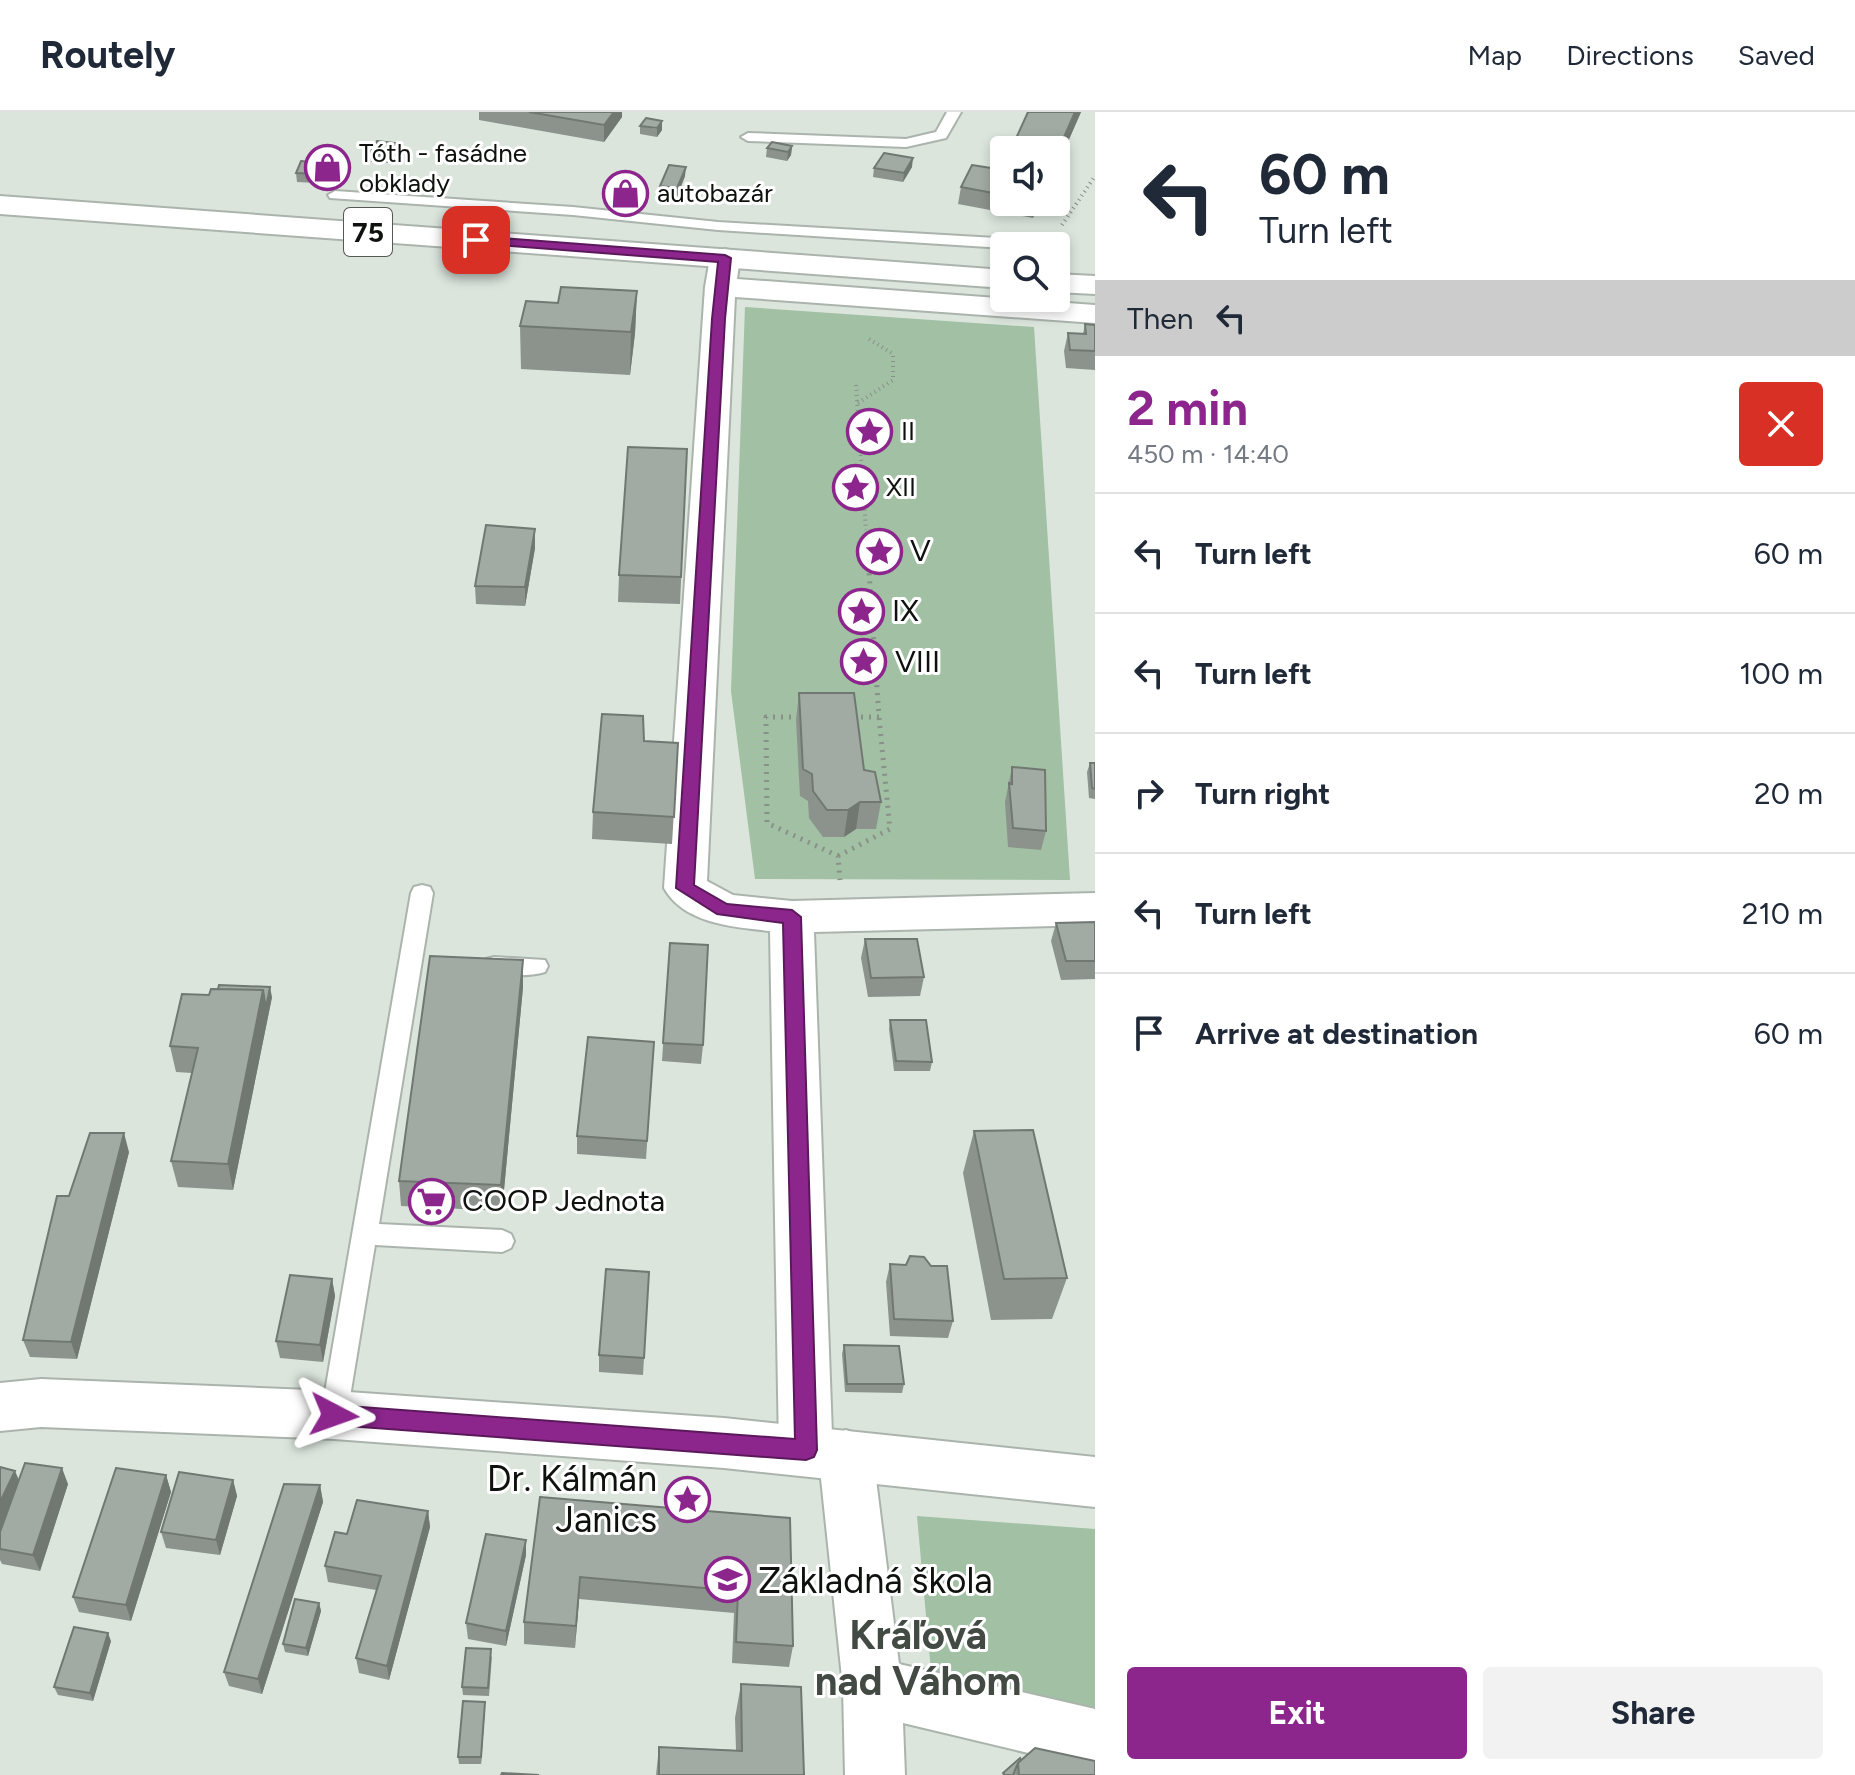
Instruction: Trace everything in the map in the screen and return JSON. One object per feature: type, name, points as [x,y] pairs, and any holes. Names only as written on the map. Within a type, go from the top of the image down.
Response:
[{"type":"street","name":"75","points":[[0,205],[722,273],[990,279]]},
{"type":"street","points":[[1095,314],[722,273],[685,888],[724,910],[792,917],[1095,909]]},
{"type":"street","points":[[1070,284],[1095,285]]},
{"type":"street","points":[[792,917],[826,1452],[872,1687],[875,1775]]},
{"type":"street","points":[[0,1407],[41,1403],[334,1415],[826,1452],[1095,1482]]},
{"type":"street","points":[[872,1687],[1095,1739]]},
{"type":"lane","points":[[748,137],[906,143],[941,135],[954,112]]},
{"type":"lane","points":[[335,195],[573,211],[718,226],[990,242]]},
{"type":"lane","points":[[334,1415],[420,962],[422,893]]},
{"type":"lane","points":[[475,964],[537,966]]},
{"type":"lane","points":[[366,1234],[502,1241]]},
{"type":"path","points":[[1058,232],[1095,176]]},
{"type":"path","points":[[857,403],[893,380],[893,354],[869,339]]},
{"type":"path","points":[[838,856],[890,829],[879,717],[856,385]]},
{"type":"path","points":[[808,717],[766,717],[767,823],[838,856]]},
{"type":"path","points":[[851,717],[879,717]]},
{"type":"path","points":[[838,856],[840,884]]},
{"type":"green space","points":[[745,307],[1034,327],[1070,880],[755,879],[731,691]]},
{"type":"green space","points":[[917,1516],[1095,1529],[1095,1712],[932,1682]]},
{"type":"building","points":[[529,112],[614,112],[604,125]]},
{"type":"building","points":[[1028,112],[1075,112],[1064,136],[1017,136]]},
{"type":"building","points":[[646,118],[662,121],[657,128],[640,126]]},
{"type":"building","points":[[377,141],[395,143],[389,155],[370,153]]},
{"type":"building","points":[[772,142],[792,146],[788,152],[767,148]]},
{"type":"building","points":[[884,153],[913,158],[904,173],[874,168]]},
{"type":"building","points":[[301,161],[321,163],[316,174],[296,173]]},
{"type":"building","points":[[669,165],[686,167],[677,188],[660,186]]},
{"type":"building","points":[[972,165],[990,168],[990,192],[961,187]]},
{"type":"building","points":[[561,287],[637,291],[631,332],[520,326],[526,301],[558,303]]},
{"type":"building","points":[[1085,324],[1095,325],[1095,351],[1070,350],[1068,333],[1086,334]]},
{"type":"building","points":[[628,447],[687,449],[681,577],[619,575]]},
{"type":"building","points":[[486,525],[535,529],[525,587],[475,586]]},
{"type":"building","points":[[799,693],[854,693],[864,770],[875,772],[881,802],[860,802],[848,810],[827,810],[813,791],[812,774],[803,769]]},
{"type":"building","points":[[602,714],[643,716],[644,741],[678,743],[674,817],[593,812]]},
{"type":"building","points":[[1090,763],[1095,763],[1095,789],[1092,788]]},
{"type":"building","points":[[1012,767],[1045,770],[1046,831],[1013,828],[1009,783],[1012,784]]},
{"type":"building","points":[[1095,922],[1095,961],[1066,961],[1056,923]]},
{"type":"building","points":[[865,939],[917,939],[924,977],[871,978]]},
{"type":"building","points":[[670,943],[708,945],[703,1045],[663,1043]]},
{"type":"building","points":[[430,956],[523,960],[501,1185],[399,1181]]},
{"type":"building","points":[[219,985],[270,987],[266,1008],[263,990],[218,989]]},
{"type":"building","points":[[211,989],[263,990],[228,1164],[171,1161],[198,1048],[170,1046],[182,994],[209,995]]},
{"type":"building","points":[[890,1020],[926,1020],[932,1062],[896,1061]]},
{"type":"building","points":[[588,1037],[654,1042],[647,1141],[577,1136]]},
{"type":"building","points":[[1033,1130],[1067,1278],[1004,1279],[974,1131]]},
{"type":"building","points":[[90,1133],[124,1133],[71,1342],[23,1340],[57,1196],[69,1196]]},
{"type":"building","points":[[910,1256],[924,1257],[931,1266],[947,1266],[953,1321],[894,1319],[890,1264],[906,1265]]},
{"type":"building","points":[[606,1269],[649,1272],[644,1358],[599,1355]]},
{"type":"building","points":[[290,1275],[332,1279],[320,1345],[276,1341]]},
{"type":"building","points":[[844,1345],[899,1346],[904,1384],[847,1384]]},
{"type":"building","points":[[25,1463],[62,1468],[33,1555],[0,1549],[0,1532]]},
{"type":"building","points":[[0,1467],[15,1471],[0,1502]]},
{"type":"building","points":[[116,1468],[166,1475],[126,1605],[73,1597]]},
{"type":"building","points":[[179,1472],[233,1480],[216,1540],[161,1532]]},
{"type":"building","points":[[284,1484],[320,1485],[258,1679],[224,1672]]},
{"type":"building","points":[[540,1497],[790,1518],[793,1646],[736,1642],[738,1591],[580,1577],[576,1626],[524,1622]]},
{"type":"building","points":[[357,1500],[428,1511],[387,1666],[356,1658],[381,1576],[325,1566],[335,1532],[347,1534]]},
{"type":"building","points":[[486,1534],[526,1540],[506,1631],[466,1623]]},
{"type":"building","points":[[295,1599],[319,1603],[306,1648],[283,1644]]},
{"type":"building","points":[[74,1627],[108,1633],[90,1693],[54,1687]]},
{"type":"building","points":[[466,1648],[491,1649],[488,1688],[462,1687]]},
{"type":"building","points":[[741,1684],[801,1687],[804,1775],[659,1775],[659,1747],[742,1751]]},
{"type":"building","points":[[463,1701],[485,1702],[481,1757],[458,1757]]},
{"type":"building","points":[[1035,1748],[1095,1761],[1095,1775],[1019,1775],[1018,1763]]},
{"type":"building","points":[[1020,1758],[1013,1775],[1003,1773]]},
{"type":"place","name":"Tóth - fasádne obklady","points":[[328,168]]},
{"type":"place","name":"autobazár","points":[[626,193]]},
{"type":"place","name":"II","points":[[870,431]]},
{"type":"place","name":"XII","points":[[855,487]]},
{"type":"place","name":"V","points":[[879,551]]},
{"type":"place","name":"IX","points":[[861,611]]},
{"type":"place","name":"VIII","points":[[864,662]]},
{"type":"place","name":"COOP Jednota","points":[[431,1201]]},
{"type":"place","name":"Dr. Kálmán Janics","points":[[688,1499]]},
{"type":"place","name":"Základná škola","points":[[727,1580]]},
{"type":"district","name":"Kráľová nad Váhom","points":[[918,1658]]},
{"type":"route","points":[[334,1415],[806,1450],[792,917],[724,910],[685,888],[720,287],[725,258],[476,240]]}]
